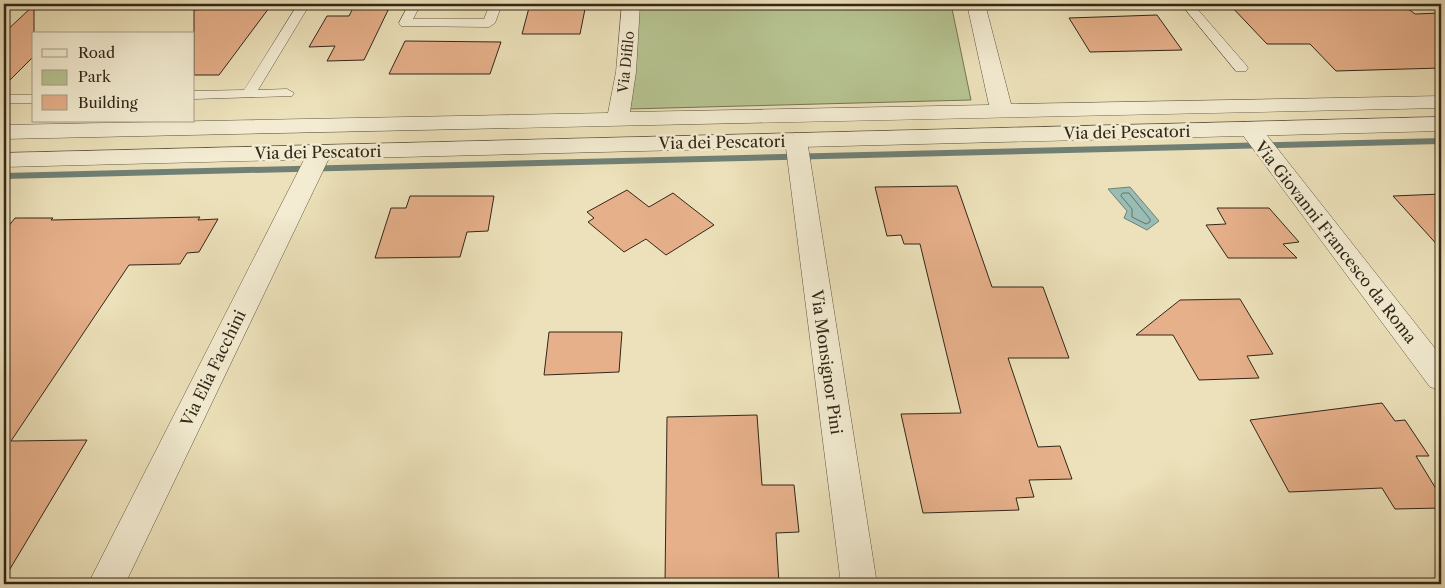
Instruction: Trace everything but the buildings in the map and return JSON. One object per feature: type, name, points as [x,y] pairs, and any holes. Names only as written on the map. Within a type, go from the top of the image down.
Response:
[{"type":"street","name":"Via Difilo","points":[[618,120],[626,72],[631,4]]},
{"type":"street","points":[[976,4],[1002,112]]},
{"type":"street","name":"Via dei Pescatori","points":[[4,132],[1441,102]]},
{"type":"street","name":"Via dei Pescatori","points":[[4,160],[313,165],[797,153],[1255,136],[1441,124]]},
{"type":"street","name":"Via Giovanni Francesco da Roma","points":[[1255,136],[1441,378]]},
{"type":"street","name":"Via Monsignor Pini","points":[[797,153],[859,584]]},
{"type":"street","name":"Via Elia Facchini","points":[[106,584],[313,165]]},
{"type":"lane","points":[[249,93],[304,4]]},
{"type":"lane","points":[[415,4],[405,23],[489,23],[496,4]]},
{"type":"lane","points":[[1187,4],[1241,68]]},
{"type":"lane","points":[[195,95],[287,92]]},
{"type":"lane","points":[[4,99],[32,98]]},
{"type":"green space","points":[[636,4],[951,4],[971,100],[629,109]]},
{"type":"water","points":[[1130,187],[1159,221],[1147,230],[1124,218],[1127,211],[1108,189]]},
{"type":"waterway","points":[[4,176],[1441,141]]}]
